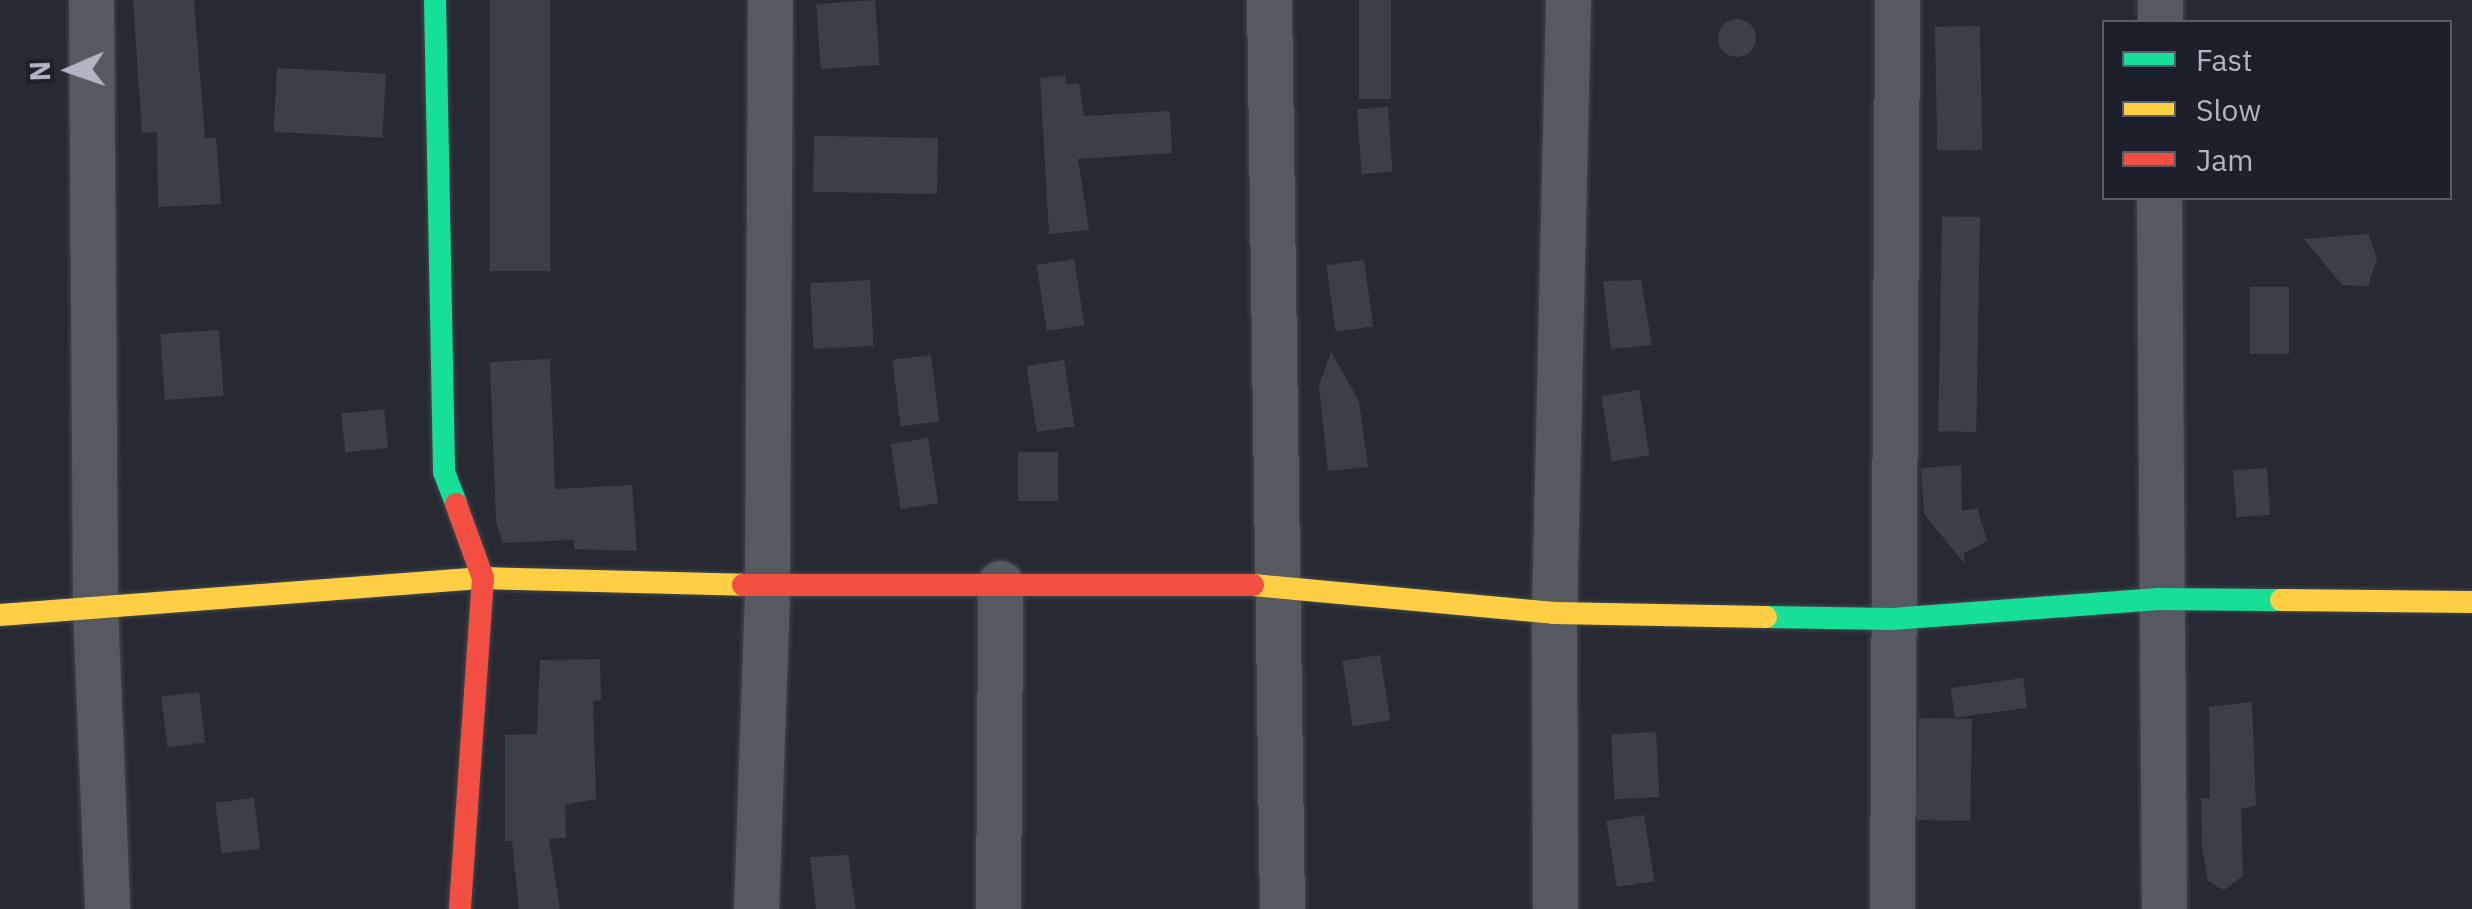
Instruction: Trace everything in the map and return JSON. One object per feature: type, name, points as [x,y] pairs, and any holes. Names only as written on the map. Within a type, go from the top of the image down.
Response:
[{"type":"street","points":[[91,0],[95,606],[107,909]]},
{"type":"street","points":[[434,0],[444,472],[483,578],[460,909]]},
{"type":"street","points":[[756,909],[767,586],[770,0]]},
{"type":"street","points":[[1268,0],[1282,909]]},
{"type":"street","points":[[1555,909],[1554,613],[1568,0]]},
{"type":"street","points":[[1892,909],[1897,0]]},
{"type":"street","points":[[2159,200],[2158,598],[2164,909]]},
{"type":"street","points":[[0,614],[483,578],[767,586],[1000,582],[1277,585],[1554,613],[1892,619],[2158,598],[2472,602]]},
{"type":"street","points":[[998,909],[1000,582]]},
{"type":"building","points":[[133,0],[194,0],[205,138],[216,138],[221,204],[158,207],[157,132],[142,133]]},
{"type":"building","points":[[490,0],[550,0],[550,271],[490,271]]},
{"type":"building","points":[[875,0],[880,65],[821,69],[816,4]]},
{"type":"building","points":[[1359,0],[1391,0],[1391,99],[1359,99]]},
{"type":"building","points":[[1737,19],[1750,25],[1756,38],[1750,51],[1737,57],[1724,51],[1718,38],[1724,25]]},
{"type":"building","points":[[1980,26],[1982,150],[1937,151],[1935,27]]},
{"type":"building","points":[[277,68],[386,74],[383,138],[274,132]]},
{"type":"building","points":[[1065,75],[1066,84],[1079,83],[1084,116],[1170,111],[1172,153],[1078,159],[1089,230],[1049,234],[1040,78]]},
{"type":"building","points":[[1388,107],[1393,172],[1362,174],[1357,109]]},
{"type":"building","points":[[814,136],[938,138],[937,194],[813,192]]},
{"type":"building","points":[[1942,216],[1980,217],[1976,432],[1938,431]]},
{"type":"building","points":[[2368,234],[2377,258],[2368,286],[2342,285],[2304,239]]},
{"type":"building","points":[[1074,259],[1084,325],[1047,331],[1036,265]]},
{"type":"building","points":[[1364,260],[1373,326],[1336,332],[1326,265]]},
{"type":"building","points":[[870,280],[873,346],[814,349],[810,283]]},
{"type":"building","points":[[1641,280],[1652,345],[1611,349],[1603,281]]},
{"type":"building","points":[[2250,287],[2289,287],[2289,354],[2250,354]]},
{"type":"building","points":[[219,330],[224,396],[165,400],[160,334]]},
{"type":"building","points":[[1331,352],[1359,401],[1368,467],[1328,471],[1319,385]]},
{"type":"building","points":[[931,355],[939,422],[900,426],[892,360]]},
{"type":"building","points":[[550,359],[555,489],[632,485],[637,551],[574,549],[574,540],[503,543],[496,522],[490,362]]},
{"type":"building","points":[[1064,360],[1074,426],[1037,432],[1026,366]]},
{"type":"building","points":[[1639,390],[1649,455],[1612,461],[1601,396]]},
{"type":"building","points":[[384,409],[388,448],[345,452],[341,413]]},
{"type":"building","points":[[928,438],[938,503],[901,509],[890,444]]},
{"type":"building","points":[[1018,452],[1058,452],[1058,501],[1018,501]]},
{"type":"building","points":[[1961,465],[1962,511],[1977,508],[1987,541],[1964,553],[1964,563],[1924,514],[1921,468]]},
{"type":"building","points":[[2267,468],[2270,515],[2236,517],[2233,470]]},
{"type":"building","points":[[1380,655],[1390,720],[1353,726],[1342,661]]},
{"type":"building","points":[[600,659],[601,700],[593,701],[596,799],[565,805],[566,838],[549,839],[560,909],[519,909],[512,841],[505,841],[505,735],[537,734],[540,660]]},
{"type":"building","points":[[2023,678],[2027,708],[1955,718],[1951,688]]},
{"type":"building","points":[[199,692],[205,743],[167,747],[161,697]]},
{"type":"building","points":[[2252,702],[2256,805],[2241,809],[2243,876],[2224,890],[2208,881],[2202,846],[2201,798],[2210,798],[2209,707]]},
{"type":"building","points":[[1919,718],[1972,719],[1970,821],[1917,820]]},
{"type":"building","points":[[1656,732],[1659,797],[1614,799],[1611,734]]},
{"type":"building","points":[[254,798],[260,849],[222,853],[215,803]]},
{"type":"building","points":[[1644,815],[1654,881],[1617,887],[1606,821]]},
{"type":"building","points":[[848,855],[856,909],[816,909],[810,857]]},
{"type":"traffic: fast","points":[[435,0],[444,472],[456,504]]},
{"type":"traffic: fast","points":[[1766,617],[1892,619],[2158,599],[2281,600]]},
{"type":"traffic: slow","points":[[0,615],[483,578],[743,585]]},
{"type":"traffic: slow","points":[[1253,585],[1554,613],[1766,617]]},
{"type":"traffic: slow","points":[[2281,600],[2472,602]]},
{"type":"traffic: jam","points":[[456,504],[483,578],[460,909]]},
{"type":"traffic: jam","points":[[743,585],[1253,585]]}]
